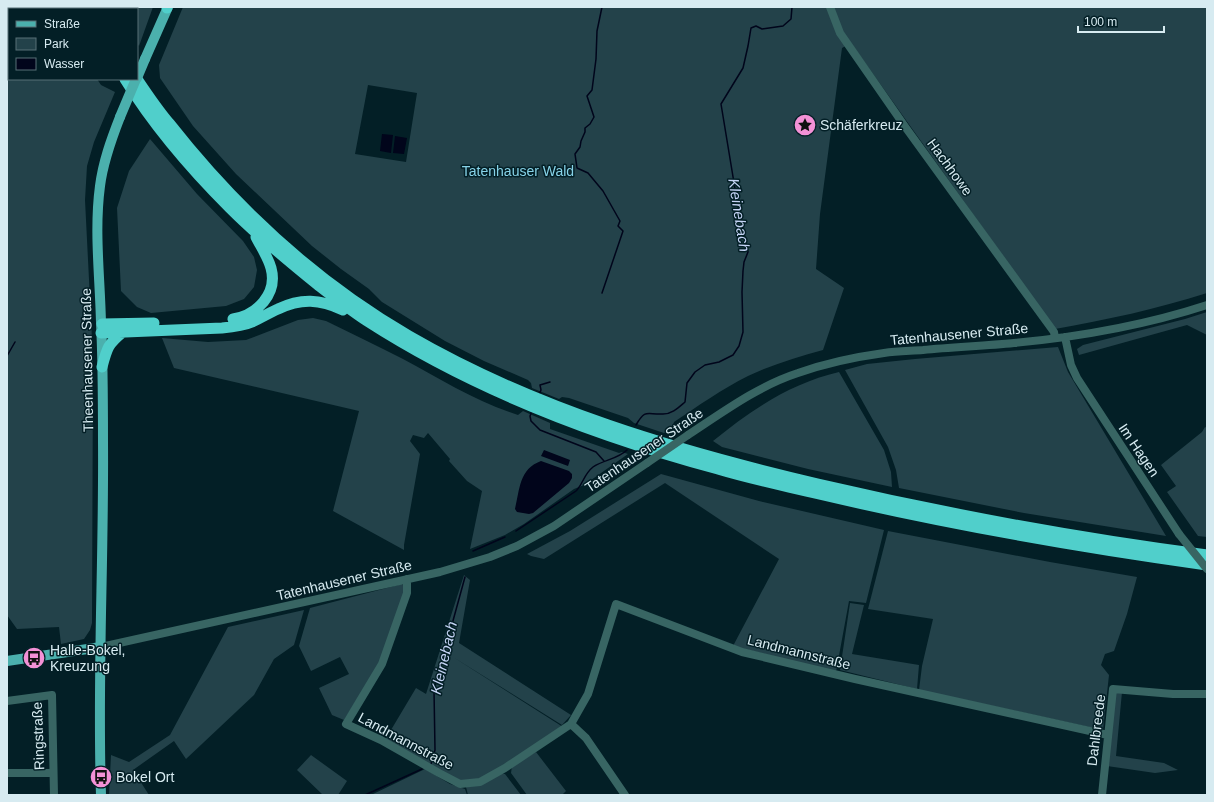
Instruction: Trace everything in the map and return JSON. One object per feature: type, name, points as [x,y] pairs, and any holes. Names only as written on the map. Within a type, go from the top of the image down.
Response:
[{"type":"highway","points":[[141,61],[167,121]]},
{"type":"highway","points":[[138,79],[167,121],[210,172],[245,209],[278,240],[323,277],[367,309],[407,335],[526,399]]},
{"type":"highway","points":[[126,80],[153,119],[187,162],[253,231],[281,256],[364,319],[430,359],[651,450],[719,470],[845,500],[956,524],[1048,541],[1207,565]]},
{"type":"highway","points":[[101,328],[220,321],[242,318],[253,312],[260,307],[265,300],[272,281],[268,259],[253,231]]},
{"type":"highway","points":[[101,328],[123,332],[241,326],[287,305],[299,302],[314,301],[327,303],[364,319]]},
{"type":"highway","points":[[102,366],[107,348],[112,340],[123,332]]},
{"type":"highway","points":[[555,411],[662,443],[779,475],[902,503],[1048,532],[1136,546],[1207,555]]},
{"type":"main road","name":"Theenhausener Straße","points":[[138,74],[141,61],[167,7]]},
{"type":"main road","name":"Theenhausener Straße","points":[[101,795],[103,537],[102,366],[97,236],[98,204],[109,144],[136,80]]},
{"type":"main road","points":[[7,661],[101,647]]},
{"type":"street","name":"Hachhowe","points":[[830,7],[840,33],[906,128],[1054,332],[1055,338]]},
{"type":"street","name":"Tatenhausener Straße","points":[[101,647],[466,565],[517,546],[554,526],[731,406],[766,386],[798,373],[839,361],[885,352],[1014,343],[1066,337],[1105,330],[1207,305]]},
{"type":"street","name":"Im Hagen","points":[[1066,337],[1071,365],[1077,378],[1179,534],[1207,569]]},
{"type":"street","name":"Landmannstraße","points":[[407,579],[407,592],[382,664],[346,724],[381,740],[460,784],[480,782],[505,768],[571,724],[588,694],[616,604],[742,652],[855,679],[1108,735]]},
{"type":"street","name":"Dahlbreede","points":[[1102,795],[1113,689],[1173,694],[1207,694]]},
{"type":"street","name":"Ringstraße","points":[[7,701],[52,695],[52,773],[54,795]]},
{"type":"street","points":[[571,724],[586,738],[625,795]]},
{"type":"street","points":[[7,773],[52,773]]},
{"type":"green space","points":[[7,7],[61,7],[8,8],[8,80],[98,80],[101,85],[115,92],[94,142],[87,166],[85,200],[93,359],[92,623],[90,630],[84,639],[61,644],[59,627],[17,629],[7,615]]},
{"type":"green space","points":[[153,7],[139,46],[138,8],[122,8]]},
{"type":"green space","name":"Tatenhauser Wald","points":[[183,7],[1207,7],[1207,293],[1131,314],[1055,329],[851,43],[842,48],[820,214],[816,269],[844,288],[823,350],[794,358],[738,381],[674,422],[672,428],[664,433],[634,423],[628,418],[569,398],[562,397],[559,399],[532,388],[531,383],[528,380],[484,361],[445,341],[382,302],[369,289],[312,246],[236,174],[193,126],[160,78],[159,65]],"holes":[[[368,85],[417,93],[406,162],[355,154]]]},
{"type":"green space","points":[[150,139],[197,194],[243,241],[254,257],[257,270],[254,287],[244,299],[226,306],[151,313],[137,307],[121,291],[117,208],[129,171]]},
{"type":"green space","points":[[1207,312],[1207,335],[1187,325],[1079,355],[1077,349],[1083,345]]},
{"type":"green space","points":[[313,318],[326,321],[375,345],[488,404],[518,415],[523,411],[550,423],[550,429],[619,453],[622,452],[628,454],[524,524],[505,535],[470,549],[482,491],[467,481],[449,461],[450,459],[428,433],[424,438],[413,435],[410,441],[420,454],[404,550],[333,511],[359,411],[174,368],[162,338],[208,342],[246,340],[298,320]]},
{"type":"green space","points":[[1058,347],[1068,372],[1166,536],[1024,513],[899,488],[896,470],[888,447],[845,370],[867,364]]},
{"type":"green space","points":[[839,372],[884,450],[891,472],[892,487],[808,469],[722,447],[713,441],[757,408],[788,390],[821,377]]},
{"type":"green space","points":[[1205,427],[1207,428],[1207,537],[1198,536],[1167,492],[1176,486],[1161,465],[1202,432]]},
{"type":"green space","points":[[661,474],[759,501],[884,530],[866,603],[849,601],[836,672],[733,646],[779,559],[665,483],[544,559],[527,554],[570,531]]},
{"type":"green space","points":[[888,531],[1137,577],[1127,614],[1114,651],[1105,654],[1101,665],[1109,675],[1103,730],[919,690],[922,666],[933,619],[868,609]]},
{"type":"green space","points":[[464,575],[470,580],[459,643],[571,715],[562,725],[453,657],[563,727],[481,780],[461,782],[385,740],[416,688],[426,694]]},
{"type":"green space","points":[[402,584],[406,589],[380,663],[344,720],[332,715],[319,688],[349,674],[340,657],[311,671],[299,646],[310,608]]},
{"type":"green space","points":[[850,603],[864,605],[852,654],[919,665],[917,689],[840,670]]},
{"type":"green space","points":[[304,610],[294,645],[274,659],[254,695],[186,759],[174,741],[133,770],[149,795],[109,795],[111,755],[129,762],[170,735],[228,627]]},
{"type":"green space","points":[[1116,692],[1122,692],[1116,756],[1164,763],[1178,770],[1155,773],[1107,766]]},
{"type":"green space","points":[[536,752],[566,791],[562,795],[527,795],[511,773],[512,766]]},
{"type":"green space","points":[[311,755],[347,781],[338,795],[323,795],[297,770]]},
{"type":"green space","points":[[425,769],[450,784],[465,789],[467,795],[371,795]]},
{"type":"green space","points":[[500,773],[505,774],[521,795],[468,795],[466,787],[478,785]]},
{"type":"water","points":[[382,134],[393,135],[391,153],[380,151]]},
{"type":"water","points":[[395,136],[407,138],[404,154],[393,153]]},
{"type":"water","points":[[544,450],[570,460],[568,466],[541,456]]},
{"type":"water","points":[[541,461],[569,471],[572,474],[572,478],[569,483],[533,513],[529,514],[517,512],[515,509],[524,474],[528,469]]},
{"type":"waterway","points":[[602,7],[597,31],[596,59],[592,90],[587,96],[594,117],[590,124],[585,128],[580,147],[575,154],[577,168],[588,173],[603,191],[620,221],[618,226],[623,231],[602,293]]},
{"type":"waterway","name":"Kleinebach","points":[[636,425],[645,414],[666,414],[672,412],[685,402],[687,383],[695,372],[705,365],[719,362],[733,355],[739,346],[743,332],[743,271],[744,262],[748,252],[738,207],[721,104],[743,68],[751,28],[756,26],[762,29],[783,26],[791,19],[792,7]]},
{"type":"waterway","points":[[7,356],[15,342]]},
{"type":"waterway","points":[[539,395],[541,390],[540,385],[550,382]]},
{"type":"waterway","points":[[532,411],[530,416],[531,421],[540,430],[596,452],[604,461]]},
{"type":"waterway","name":"Kleinebach","points":[[516,531],[576,491],[593,467],[627,450]]},
{"type":"waterway","name":"Kleinebach","points":[[473,551],[505,537]]},
{"type":"waterway","name":"Kleinebach","points":[[431,764],[435,750],[434,690],[465,577]]},
{"type":"waterway","name":"Kleinebach","points":[[365,795],[422,769]]},
{"type":"place","name":"Schäferkreuz","points":[[805,125]]},
{"type":"place","name":"Halle-Bokel, Kreuzung","points":[[34,658]]},
{"type":"place","name":"Bokel Ort","points":[[101,777]]}]
